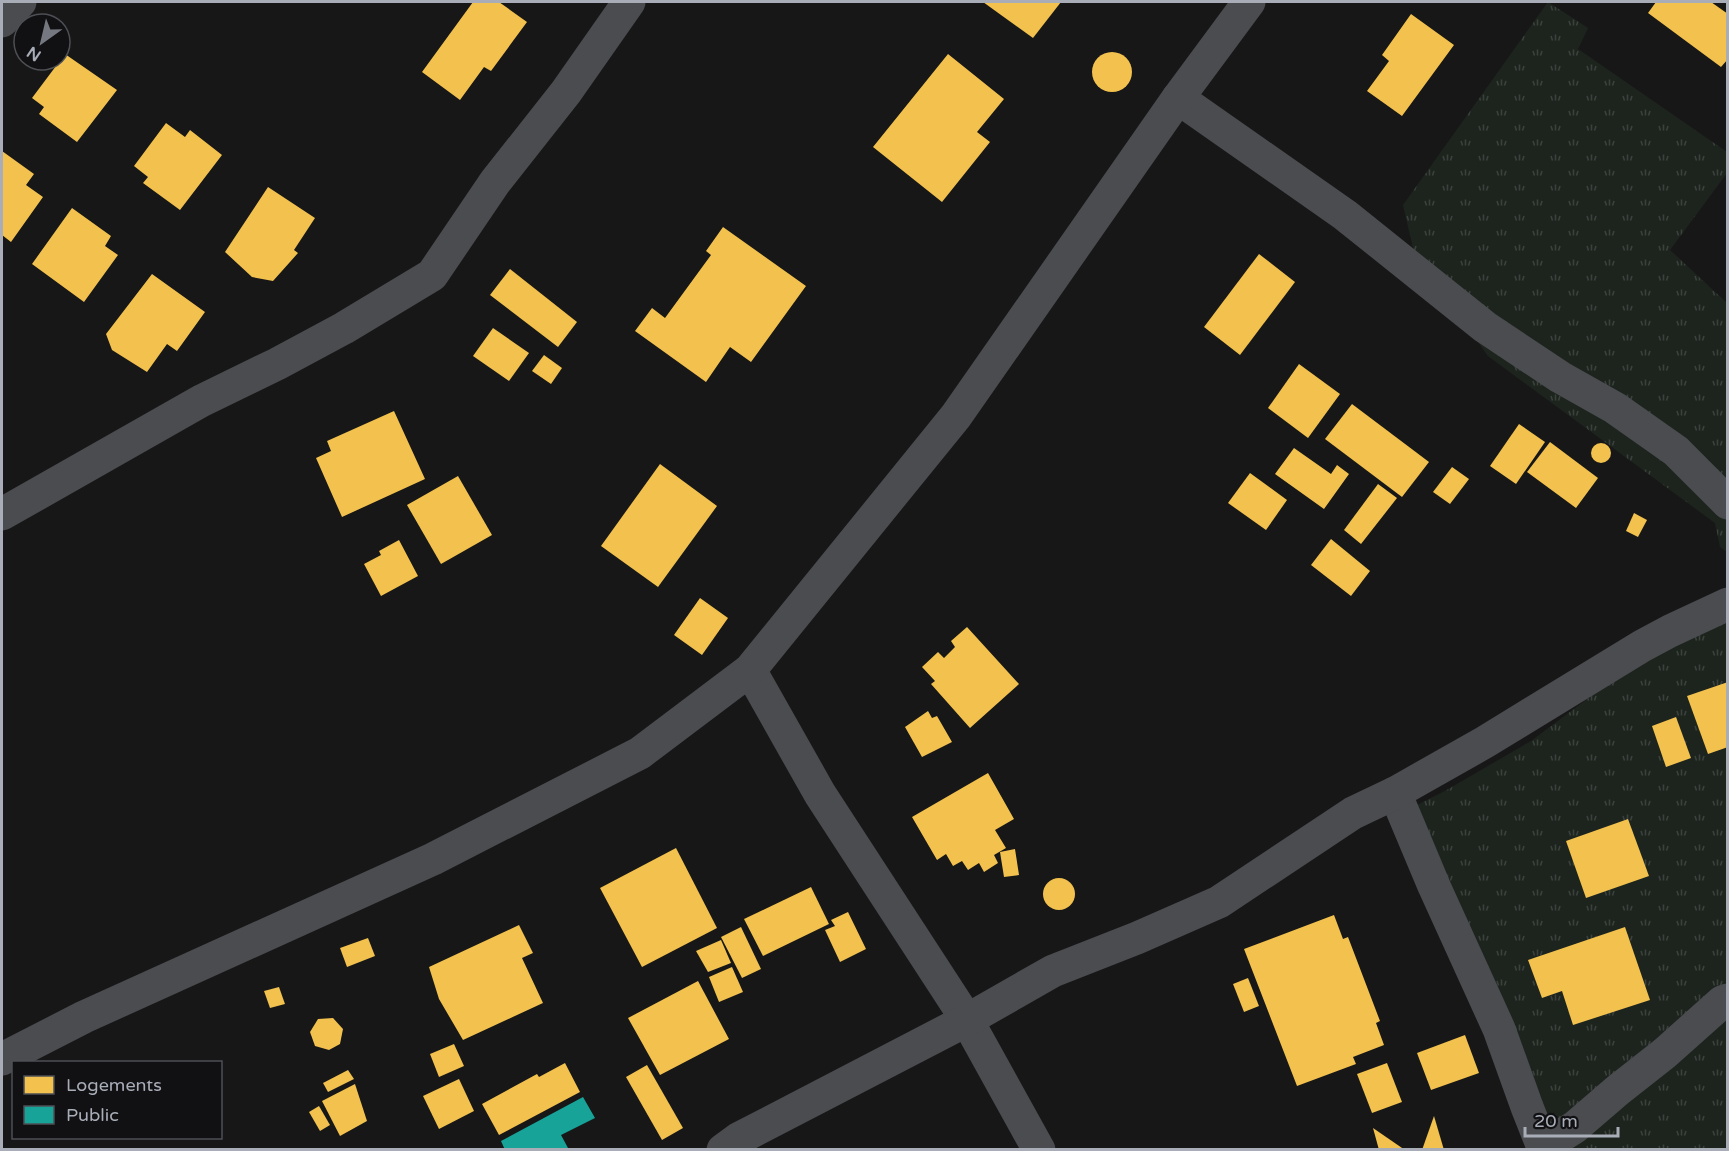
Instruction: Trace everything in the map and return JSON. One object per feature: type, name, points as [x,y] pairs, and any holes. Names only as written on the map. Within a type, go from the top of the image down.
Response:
[{"type":"street","points":[[2,21],[21,2]]},
{"type":"street","points":[[2,514],[201,401],[344,328],[432,275],[495,182],[566,92],[628,2]]},
{"type":"street","points":[[2,1059],[84,1017],[433,860],[640,753],[750,670],[956,416],[1178,98],[1250,2]]},
{"type":"street","points":[[1178,98],[1345,215],[1485,327],[1560,377],[1615,408],[1676,451],[1728,503]]},
{"type":"street","points":[[723,1149],[738,1139],[967,1020],[1053,971],[1219,902],[1353,813],[1395,793],[1485,742],[1642,646],[1728,604]]},
{"type":"street","points":[[750,670],[820,794],[967,1020],[1039,1149]]},
{"type":"street","points":[[1395,793],[1434,886],[1499,1029],[1544,1149],[1552,1141],[1575,1127],[1728,999]]},
{"type":"green space","points":[[1548,2],[1588,28],[1578,49],[1727,152],[1727,173],[1670,250],[1727,303],[1727,552],[1720,547],[1715,523],[1488,356],[1414,252],[1403,205]]},
{"type":"green space","points":[[1727,618],[1727,1149],[1544,1149],[1405,811],[1445,791],[1531,741],[1646,655]]},
{"type":"building: Logements","points":[[473,2],[499,2],[527,22],[491,71],[484,67],[460,100],[422,72]]},
{"type":"building: Logements","points":[[983,2],[1061,2],[1033,38]]},
{"type":"building: Logements","points":[[1656,2],[1711,2],[1728,14],[1728,59],[1721,67],[1648,13]]},
{"type":"building: Logements","points":[[1411,14],[1454,45],[1402,116],[1367,91],[1389,61],[1382,55]]},
{"type":"building: Logements","points":[[1112,52],[1126,58],[1132,72],[1126,86],[1112,92],[1098,86],[1092,72],[1098,58]]},
{"type":"building: Logements","points":[[948,54],[1004,99],[977,132],[990,142],[942,202],[873,147]]},
{"type":"building: Logements","points":[[72,59],[117,90],[77,142],[39,114],[44,107],[32,98],[52,72],[72,72]]},
{"type":"building: Logements","points":[[166,123],[185,137],[190,130],[222,155],[180,210],[143,183],[148,177],[134,166]]},
{"type":"building: Logements","points":[[2,151],[34,174],[26,185],[43,197],[11,242],[2,235]]},
{"type":"building: Logements","points":[[268,187],[315,218],[294,250],[298,253],[273,281],[252,277],[225,252]]},
{"type":"building: Logements","points":[[72,208],[111,236],[105,246],[118,255],[84,302],[32,264]]},
{"type":"building: Logements","points":[[723,227],[806,286],[751,362],[730,347],[706,382],[635,331],[652,308],[665,318],[711,255],[706,251]]},
{"type":"building: Logements","points":[[1259,254],[1295,282],[1240,355],[1204,327]]},
{"type":"building: Logements","points":[[510,269],[577,322],[558,347],[490,295]]},
{"type":"building: Logements","points":[[152,274],[205,312],[177,351],[167,344],[147,372],[112,350],[106,334]]},
{"type":"building: Logements","points":[[493,328],[529,353],[509,381],[473,356]]},
{"type":"building: Logements","points":[[544,355],[562,368],[551,384],[532,371]]},
{"type":"building: Logements","points":[[1299,364],[1340,394],[1308,438],[1268,408]]},
{"type":"building: Logements","points":[[1352,404],[1429,462],[1402,497],[1325,439]]},
{"type":"building: Logements","points":[[394,411],[425,479],[342,517],[316,458],[331,451],[327,441]]},
{"type":"building: Logements","points":[[1519,424],[1545,442],[1516,484],[1490,466]]},
{"type":"building: Logements","points":[[1550,442],[1598,478],[1576,508],[1527,472]]},
{"type":"building: Logements","points":[[1601,443],[1608,446],[1611,453],[1608,460],[1601,463],[1594,460],[1591,453],[1594,446]]},
{"type":"building: Logements","points":[[1294,448],[1331,474],[1337,465],[1349,474],[1324,509],[1275,474]]},
{"type":"building: Logements","points":[[660,464],[717,506],[658,587],[601,546]]},
{"type":"building: Logements","points":[[1452,467],[1469,479],[1450,504],[1433,492]]},
{"type":"building: Logements","points":[[1250,473],[1287,500],[1266,530],[1228,503]]},
{"type":"building: Logements","points":[[458,476],[492,535],[441,564],[407,505]]},
{"type":"building: Logements","points":[[1378,484],[1397,498],[1361,544],[1344,530]]},
{"type":"building: Logements","points":[[1634,513],[1647,520],[1638,537],[1626,531]]},
{"type":"building: Logements","points":[[1331,539],[1370,571],[1351,596],[1311,565]]},
{"type":"building: Logements","points":[[399,540],[418,576],[381,596],[364,564],[381,555],[379,551]]},
{"type":"building: Logements","points":[[700,598],[728,618],[702,655],[674,635]]},
{"type":"building: Logements","points":[[967,627],[1019,684],[970,728],[931,684],[935,681],[922,667],[938,652],[944,658],[955,647],[951,641]]},
{"type":"building: Logements","points":[[1728,682],[1728,747],[1708,754],[1687,696]]},
{"type":"building: Logements","points":[[928,711],[932,718],[937,716],[952,742],[922,757],[905,727]]},
{"type":"building: Logements","points":[[1676,717],[1691,758],[1666,767],[1652,726]]},
{"type":"building: Logements","points":[[988,773],[1014,819],[995,830],[1006,848],[994,855],[998,863],[984,872],[979,863],[968,870],[962,861],[953,866],[946,854],[937,860],[912,817]]},
{"type":"building: Logements","points":[[1628,819],[1649,876],[1586,898],[1566,841]]},
{"type":"building: Logements","points":[[676,848],[717,928],[642,967],[600,888]]},
{"type":"building: Logements","points":[[1015,849],[1019,875],[1004,877],[1000,852]]},
{"type":"building: Logements","points":[[1059,878],[1070,883],[1075,894],[1070,905],[1059,910],[1048,905],[1043,894],[1048,883]]},
{"type":"building: Logements","points":[[811,887],[829,924],[763,956],[744,919]]},
{"type":"building: Logements","points":[[848,912],[866,949],[840,962],[825,930],[835,926],[831,920]]},
{"type":"building: Logements","points":[[1334,915],[1343,939],[1348,937],[1380,1021],[1376,1023],[1384,1045],[1353,1057],[1356,1064],[1297,1086],[1244,949]]},
{"type":"building: Logements","points":[[519,925],[533,953],[522,958],[543,1003],[463,1040],[439,999],[429,967]]},
{"type":"building: Logements","points":[[741,927],[761,969],[742,978],[721,937]]},
{"type":"building: Logements","points":[[1625,927],[1650,1000],[1573,1025],[1562,991],[1542,998],[1528,960]]},
{"type":"building: Logements","points":[[368,938],[375,956],[347,967],[340,948]]},
{"type":"building: Logements","points":[[721,940],[731,963],[708,972],[696,951]]},
{"type":"building: Logements","points":[[732,967],[743,992],[719,1002],[709,977]]},
{"type":"building: Logements","points":[[1248,978],[1259,1006],[1244,1012],[1233,984]]},
{"type":"building: Logements","points":[[698,981],[729,1039],[660,1075],[628,1018]]},
{"type":"building: Logements","points":[[279,987],[285,1004],[270,1008],[264,991]]},
{"type":"building: Logements","points":[[333,1018],[343,1029],[340,1044],[329,1050],[315,1046],[310,1032],[318,1019]]},
{"type":"building: Logements","points":[[1465,1035],[1479,1073],[1431,1090],[1417,1053]]},
{"type":"building: Logements","points":[[454,1044],[464,1066],[439,1077],[430,1054]]},
{"type":"building: Logements","points":[[565,1063],[580,1092],[499,1135],[482,1104],[537,1074],[539,1077]]},
{"type":"building: Logements","points":[[1387,1063],[1402,1102],[1372,1113],[1357,1074]]},
{"type":"building: Logements","points":[[647,1065],[683,1128],[662,1140],[626,1077]]},
{"type":"building: Logements","points":[[348,1070],[354,1079],[328,1092],[323,1083]]},
{"type":"building: Logements","points":[[459,1079],[474,1111],[439,1129],[423,1096]]},
{"type":"building: Logements","points":[[355,1084],[367,1121],[340,1136],[322,1101]]},
{"type":"building: Logements","points":[[319,1106],[330,1125],[320,1131],[309,1112]]},
{"type":"building: Logements","points":[[1434,1116],[1444,1150],[1422,1150]]},
{"type":"building: Logements","points":[[1373,1128],[1405,1150],[1379,1150]]},
{"type":"building: Public","points":[[583,1097],[595,1118],[561,1135],[568,1148],[505,1150],[501,1141]]}]
